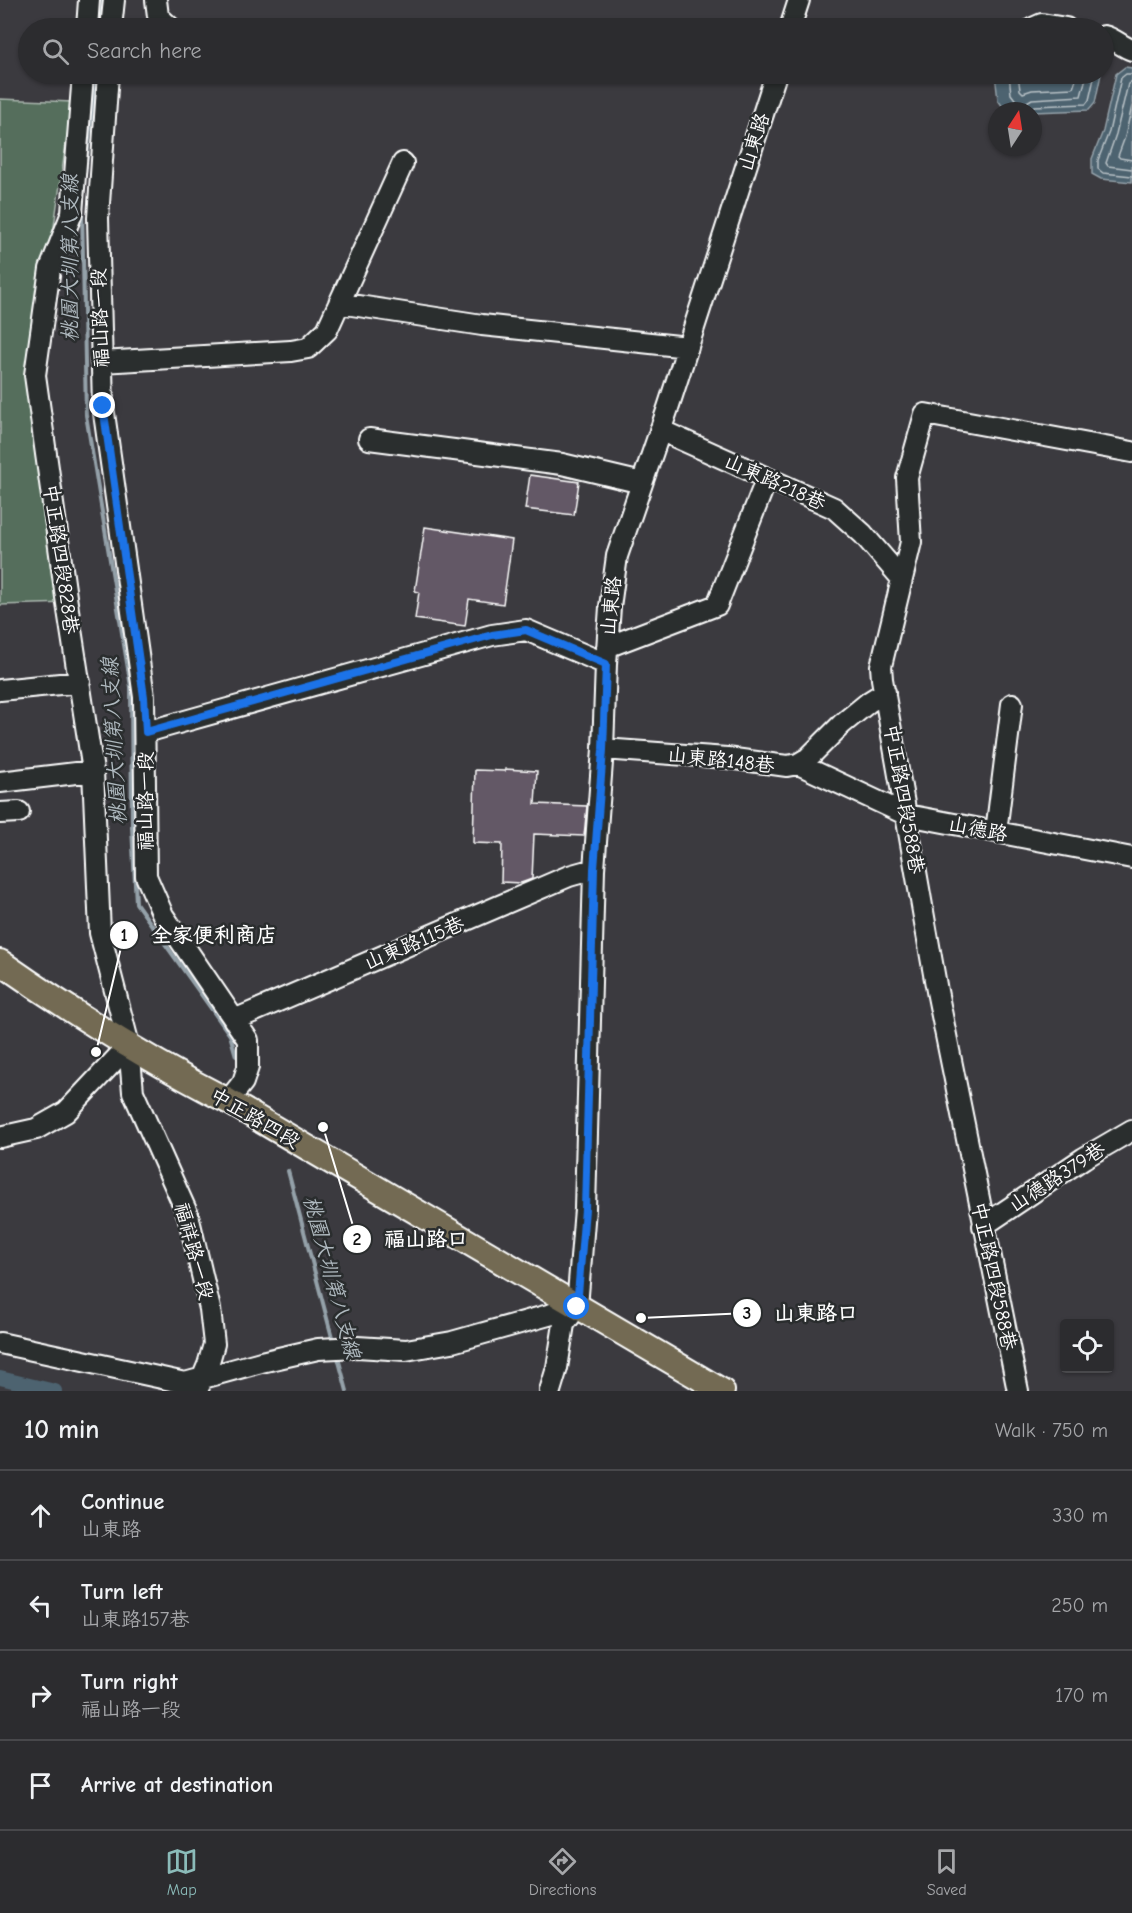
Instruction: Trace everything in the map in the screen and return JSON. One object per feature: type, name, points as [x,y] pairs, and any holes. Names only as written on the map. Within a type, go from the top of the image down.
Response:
[{"type":"main road","name":"中正路四段","points":[[0,962],[62,1006],[169,1071],[228,1101],[722,1391]]},
{"type":"street","points":[[88,18],[89,0]]},
{"type":"street","points":[[112,18],[114,0]]},
{"type":"street","points":[[156,0],[160,18]]},
{"type":"street","points":[[793,18],[799,0]]},
{"type":"street","points":[[1114,41],[1132,50]]},
{"type":"street","name":"中正路四段828巷","points":[[82,84],[72,213],[50,270],[36,375],[93,771],[100,933],[129,1045]]},
{"type":"street","name":"福山路一段","points":[[107,84],[98,218],[103,406],[144,697],[146,876],[163,915],[248,1040],[248,1067],[243,1082],[228,1101]]},
{"type":"street","name":"山東路","points":[[577,1307],[585,1209],[594,869],[603,750],[606,655],[617,556],[688,347],[773,84]]},
{"type":"street","points":[[101,362],[291,351],[308,348],[327,330],[403,163]]},
{"type":"street","points":[[339,303],[482,325],[688,347]]},
{"type":"street","name":"中正路四段588巷","points":[[1018,1391],[937,991],[881,666],[911,542],[907,478],[925,414],[1132,452]]},
{"type":"street","name":"山東路218巷","points":[[660,430],[834,508],[863,534],[902,579]]},
{"type":"street","points":[[369,439],[562,464],[642,483]]},
{"type":"street","points":[[146,732],[492,635],[526,630],[606,655],[717,605],[767,478]]},
{"type":"street","points":[[0,690],[80,682]]},
{"type":"street","name":"山東路148巷","points":[[603,750],[727,758],[787,766],[798,764],[808,758],[842,724],[885,692]]},
{"type":"street","points":[[996,832],[1012,704]]},
{"type":"street","name":"山德路","points":[[798,764],[907,815],[1132,858]]},
{"type":"street","points":[[0,782],[93,771]]},
{"type":"street","name":"山東路115巷","points":[[234,1020],[569,876],[594,869]]},
{"type":"street","points":[[0,1137],[36,1129],[66,1112],[129,1045]]},
{"type":"street","name":"福祥路一段","points":[[129,1045],[133,1092],[188,1215],[201,1263],[214,1344],[199,1385]]},
{"type":"street","name":"山德路379巷","points":[[984,1226],[1084,1158],[1132,1130]]},
{"type":"street","points":[[0,1343],[199,1385],[261,1362],[318,1349],[406,1350],[440,1344],[577,1307]]},
{"type":"street","points":[[550,1391],[557,1368],[564,1324],[577,1307]]},
{"type":"green space","points":[[0,99],[72,102],[36,350],[69,603],[0,605]]},
{"type":"water","points":[[1125,67],[1132,68],[1132,182],[1101,179],[1092,174],[1092,159],[1103,131],[1116,74]]},
{"type":"water","points":[[996,84],[1099,84],[1095,103],[1089,110],[1042,112],[1042,102],[999,102]]},
{"type":"building","points":[[530,475],[579,482],[574,515],[525,509]]},
{"type":"building","points":[[425,527],[512,540],[503,604],[469,599],[465,626],[415,619],[419,592],[415,591]]},
{"type":"building","points":[[505,769],[537,771],[535,804],[587,806],[584,836],[534,834],[532,879],[521,883],[501,882],[502,844],[473,843],[475,770],[505,771]]},
{"type":"waterway","name":"桃園大圳第八支線","points":[[101,18],[103,0]]},
{"type":"waterway","name":"桃園大圳第八支線","points":[[85,175],[95,84]]},
{"type":"waterway","name":"桃園大圳第八支線","points":[[82,206],[86,415],[131,687],[132,827],[136,903],[230,1035],[236,1056]]},
{"type":"waterway","name":"桃園大圳第八支線","points":[[288,1171],[333,1341]]},
{"type":"waterway","name":"桃園大圳第八支線","points":[[337,1354],[347,1391]]},
{"type":"waterway","points":[[0,1378],[55,1391]]},
{"type":"place","name":"全家便利商店","points":[[96,1052]]},
{"type":"place","name":"福山路口","points":[[323,1127]]},
{"type":"place","name":"山東路口","points":[[641,1318]]},
{"type":"route","points":[[103,406],[144,697],[146,732],[492,635],[526,630],[606,664],[603,750],[594,869],[585,1209],[577,1307]]}]
